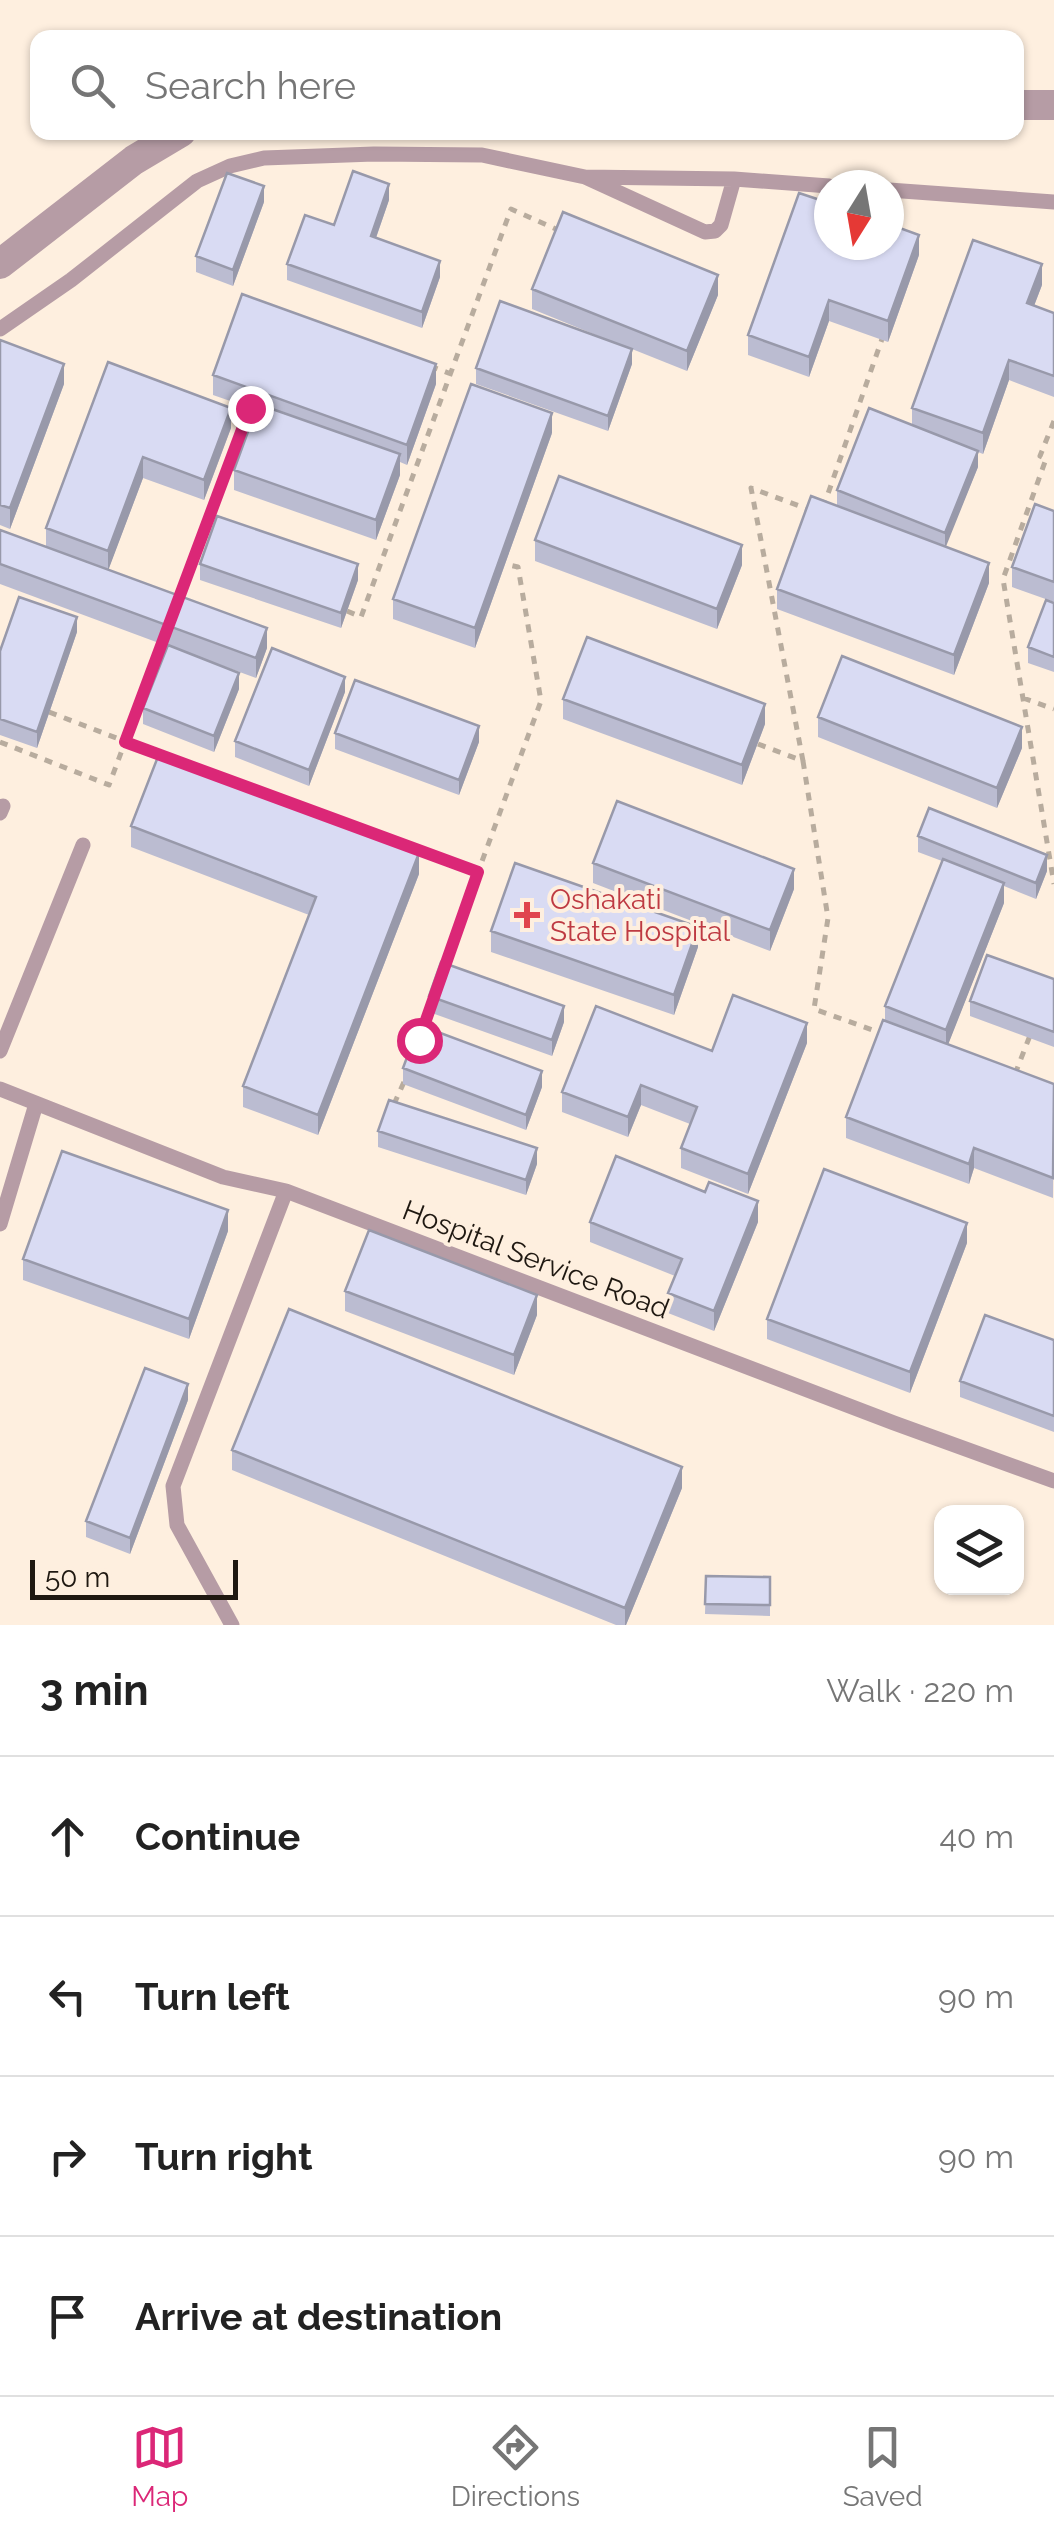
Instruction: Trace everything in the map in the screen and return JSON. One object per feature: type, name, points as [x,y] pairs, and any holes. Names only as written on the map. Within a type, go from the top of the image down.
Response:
[{"type":"street","points":[[1024,105],[1054,105]]},
{"type":"street","points":[[0,264],[134,160],[168,140]]},
{"type":"lane","points":[[0,329],[71,280],[197,182],[230,166],[264,158],[482,156],[585,177],[734,179],[814,185]]},
{"type":"lane","points":[[585,177],[705,232],[715,232],[721,225],[734,179]]},
{"type":"lane","points":[[904,191],[1054,202]]},
{"type":"lane","points":[[0,1051],[83,845]]},
{"type":"lane","name":"Hospital Service Road","points":[[0,1089],[223,1177],[286,1190],[1054,1481]]},
{"type":"lane","points":[[0,1224],[36,1104]]},
{"type":"lane","points":[[232,1625],[176,1525],[172,1486],[286,1190]]},
{"type":"path","points":[[347,611],[361,617],[511,209],[563,232]]},
{"type":"path","points":[[882,340],[821,514],[751,488],[803,761],[828,918],[814,1009],[886,1036]]},
{"type":"path","points":[[419,362],[451,374]]},
{"type":"path","points":[[174,612],[250,408]]},
{"type":"path","points":[[1054,420],[1040,456],[1046,459],[1003,579],[1054,884]]},
{"type":"path","points":[[442,978],[541,701],[518,567],[505,564]]},
{"type":"path","points":[[0,742],[109,785],[167,631]]},
{"type":"path","points":[[1023,698],[1054,709]]},
{"type":"path","points":[[49,712],[162,756]]},
{"type":"path","points":[[758,744],[803,761]]},
{"type":"path","points":[[218,776],[478,872]]},
{"type":"path","points":[[419,1040],[436,994]]},
{"type":"path","points":[[1013,1082],[1035,1023]]},
{"type":"path","points":[[388,1116],[408,1070]]},
{"type":"building","points":[[353,171],[389,184],[371,236],[440,261],[422,312],[287,264],[305,215],[334,225]]},
{"type":"building","points":[[227,173],[264,186],[233,270],[196,256]]},
{"type":"building","points":[[799,193],[814,198],[814,260],[904,260],[904,230],[919,235],[888,321],[829,300],[809,357],[748,335]]},
{"type":"building","points":[[563,212],[718,275],[687,351],[532,289]]},
{"type":"building","points":[[973,240],[1042,264],[1027,303],[1054,313],[1054,376],[1009,360],[983,433],[912,408]]},
{"type":"building","points":[[242,294],[436,364],[407,445],[213,375]]},
{"type":"building","points":[[500,301],[632,349],[608,416],[476,368]]},
{"type":"building","points":[[0,340],[64,364],[10,508],[0,505]]},
{"type":"building","points":[[108,362],[231,408],[204,480],[143,457],[108,551],[46,528]]},
{"type":"building","points":[[471,384],[552,413],[475,628],[393,599]]},
{"type":"building","points":[[258,404],[400,454],[376,520],[234,470]]},
{"type":"building","points":[[869,408],[978,451],[945,533],[837,490]]},
{"type":"building","points":[[559,476],[742,545],[717,609],[535,540]]},
{"type":"building","points":[[811,496],[989,563],[954,655],[777,589]]},
{"type":"building","points":[[1035,504],[1054,511],[1054,582],[1012,567]]},
{"type":"building","points":[[217,516],[358,564],[341,613],[200,564]]},
{"type":"building","points":[[0,530],[267,628],[256,658],[0,564]]},
{"type":"building","points":[[19,597],[77,617],[37,732],[0,719],[0,651]]},
{"type":"building","points":[[1046,600],[1054,603],[1054,657],[1028,647]]},
{"type":"building","points":[[587,637],[765,704],[742,765],[563,699]]},
{"type":"building","points":[[168,645],[239,673],[214,736],[143,708]]},
{"type":"building","points":[[272,648],[345,677],[309,770],[235,741]]},
{"type":"building","points":[[842,656],[1022,727],[997,788],[818,717]]},
{"type":"building","points":[[355,680],[479,726],[459,780],[335,733]]},
{"type":"building","points":[[159,754],[419,853],[318,1115],[243,1086],[316,897],[131,826]]},
{"type":"building","points":[[617,801],[794,869],[770,930],[593,863]]},
{"type":"building","points":[[929,808],[1047,855],[1036,883],[918,836]]},
{"type":"building","points":[[943,859],[1004,883],[946,1030],[885,1006]]},
{"type":"building","points":[[515,863],[698,927],[674,995],[491,931]]},
{"type":"building","points":[[987,955],[1054,979],[1054,1032],[970,1001]]},
{"type":"building","points":[[441,962],[564,1006],[552,1040],[429,996]]},
{"type":"building","points":[[733,995],[807,1023],[748,1174],[681,1148],[697,1107],[641,1085],[628,1117],[562,1092],[596,1006],[712,1051]]},
{"type":"building","points":[[883,1020],[1054,1084],[1053,1178],[974,1148],[969,1164],[846,1117]]},
{"type":"building","points":[[419,1025],[542,1071],[526,1115],[403,1068]]},
{"type":"building","points":[[389,1100],[537,1148],[526,1180],[378,1131]]},
{"type":"building","points":[[62,1151],[228,1210],[189,1319],[23,1259]]},
{"type":"building","points":[[616,1156],[705,1192],[709,1182],[758,1201],[714,1311],[668,1293],[682,1259],[590,1222]]},
{"type":"building","points":[[824,1169],[967,1223],[910,1372],[767,1319]]},
{"type":"building","points":[[369,1230],[537,1295],[514,1355],[345,1291]]},
{"type":"building","points":[[289,1309],[682,1467],[625,1608],[232,1450]]},
{"type":"building","points":[[985,1315],[1054,1340],[1054,1416],[960,1381]]},
{"type":"building","points":[[145,1368],[188,1384],[130,1538],[86,1521]]},
{"type":"building","points":[[706,1576],[770,1577],[770,1605],[705,1604]]},
{"type":"place","name":"Oshakati State Hospital","points":[[527,915]]},
{"type":"route","points":[[250,408],[125,742],[478,872],[419,1040]]}]
